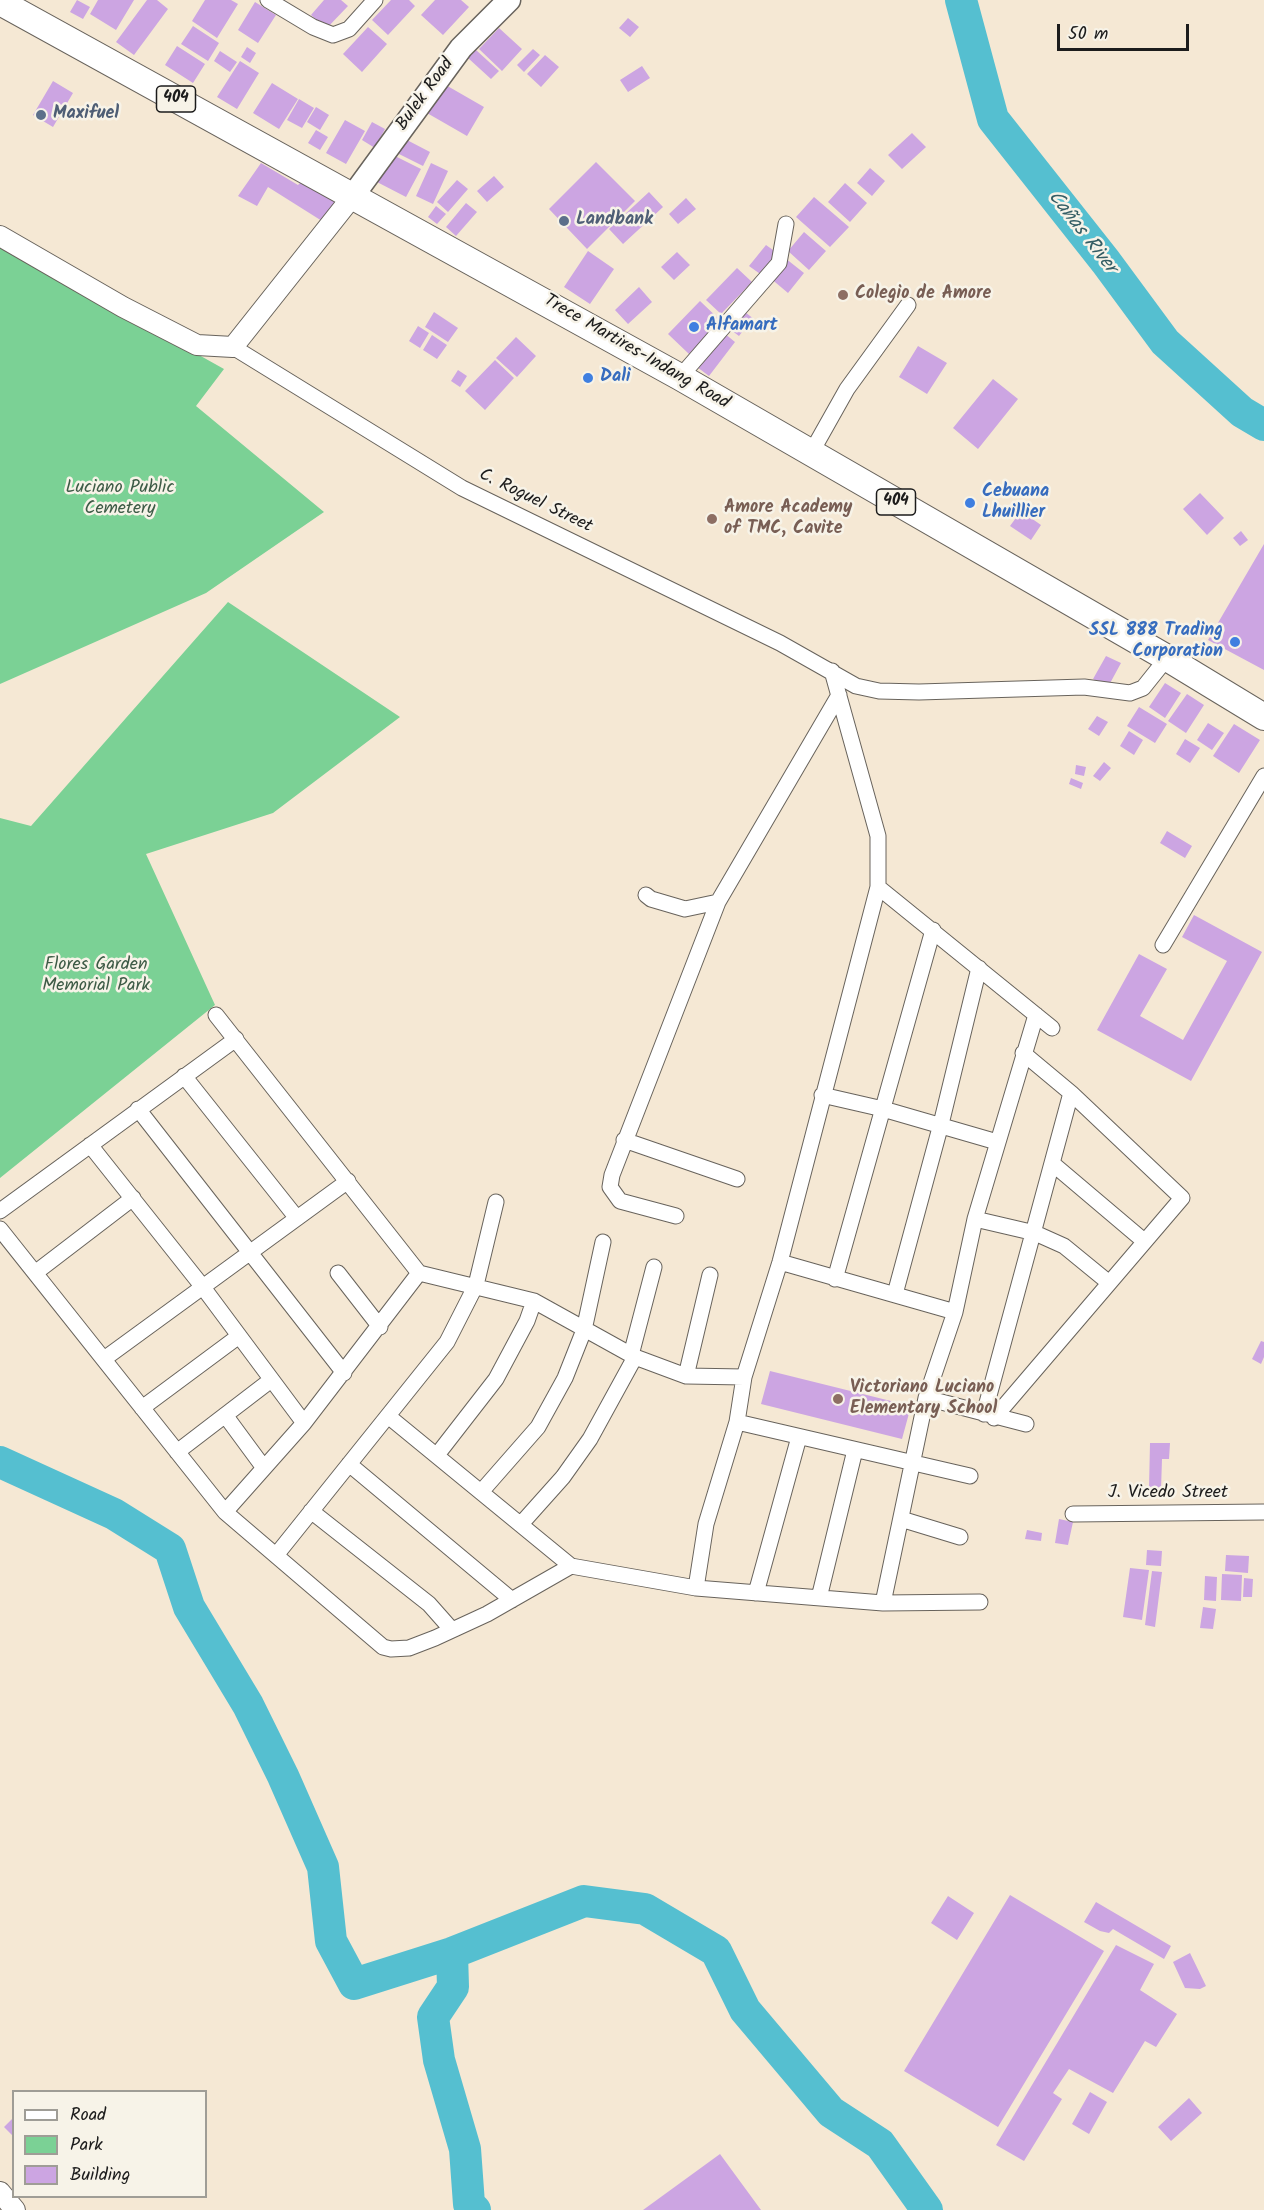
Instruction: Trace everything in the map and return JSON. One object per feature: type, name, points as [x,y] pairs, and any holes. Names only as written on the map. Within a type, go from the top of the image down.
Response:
[{"type":"main road","name":"Bulek Road","points":[[352,197],[455,56],[509,0]]},
{"type":"main road","name":"Trece Martires-Indang Road","points":[[0,2],[680,377],[1167,658],[1264,717]]},
{"type":"street","points":[[268,0],[313,27],[333,35],[349,30],[375,0]]},
{"type":"street","points":[[0,236],[123,307],[197,345],[233,347],[352,197]]},
{"type":"street","points":[[680,377],[779,262],[786,224]]},
{"type":"street","points":[[811,453],[847,389],[908,305]]},
{"type":"street","name":"C. Roguel Street","points":[[233,347],[462,488],[780,643],[856,686],[891,692],[1076,687],[1130,693],[1143,688],[1167,658]]},
{"type":"street","points":[[696,1588],[706,1524],[737,1422],[744,1377],[780,1262],[878,887],[878,836],[832,671]]},
{"type":"street","points":[[676,1216],[620,1201],[610,1188],[612,1175],[717,902],[839,695]]},
{"type":"street","points":[[1164,945],[1264,776]]},
{"type":"street","points":[[878,887],[1052,1028]]},
{"type":"street","points":[[646,895],[685,909],[717,902]]},
{"type":"street","points":[[835,1279],[933,930]]},
{"type":"street","points":[[895,1294],[941,1124],[978,968]]},
{"type":"street","points":[[216,1015],[419,1273],[476,1285],[534,1301],[633,1356],[686,1376],[744,1377]]},
{"type":"street","points":[[883,1603],[926,1398],[955,1312],[975,1219],[1036,1015]]},
{"type":"street","points":[[0,1211],[236,1039]]},
{"type":"street","points":[[989,1416],[1182,1198],[1071,1093],[1023,1053]]},
{"type":"street","points":[[184,1076],[296,1217]]},
{"type":"street","points":[[989,1416],[1071,1093]]},
{"type":"street","points":[[822,1095],[883,1108],[997,1142]]},
{"type":"street","points":[[138,1109],[344,1373]]},
{"type":"street","points":[[624,1140],[737,1179]]},
{"type":"street","points":[[90,1145],[202,1286],[304,1423]]},
{"type":"street","points":[[1053,1164],[1144,1241]]},
{"type":"street","points":[[104,1359],[348,1181]]},
{"type":"street","points":[[35,1273],[133,1198]]},
{"type":"street","points":[[277,1554],[447,1342],[476,1285],[496,1202]]},
{"type":"street","points":[[975,1219],[1035,1233],[1064,1246],[1108,1282]]},
{"type":"street","points":[[0,1229],[225,1512],[277,1554],[383,1647],[391,1650],[409,1648],[452,1630],[512,1600],[571,1566]]},
{"type":"street","points":[[481,1492],[538,1427],[565,1378],[584,1330],[603,1242]]},
{"type":"street","points":[[780,1262],[955,1312]]},
{"type":"street","points":[[521,1524],[563,1478],[590,1439],[633,1356],[654,1267]]},
{"type":"street","points":[[338,1273],[380,1326]]},
{"type":"street","points":[[225,1512],[304,1423],[419,1273]]},
{"type":"street","points":[[686,1376],[710,1275]]},
{"type":"street","points":[[437,1455],[496,1379],[527,1321],[534,1301]]},
{"type":"street","points":[[142,1408],[239,1336]]},
{"type":"street","points":[[177,1452],[271,1380]]},
{"type":"street","points":[[926,1398],[1026,1424]]},
{"type":"street","points":[[225,1416],[264,1468]]},
{"type":"street","points":[[388,1416],[571,1566],[696,1588],[883,1603],[980,1602]]},
{"type":"street","points":[[737,1422],[970,1476]]},
{"type":"street","points":[[756,1593],[799,1437]]},
{"type":"street","points":[[819,1598],[855,1450]]},
{"type":"street","points":[[349,1464],[512,1600]]},
{"type":"street","points":[[311,1511],[429,1604],[452,1630]]},
{"type":"street","name":"J. Vicedo Street","points":[[1073,1514],[1264,1512]]},
{"type":"street","points":[[900,1519],[960,1537]]},
{"type":"street","points":[[0,2192],[15,2210]]},
{"type":"green space","name":"Luciano Public Cemetery","points":[[0,244],[224,369],[196,406],[324,512],[206,593],[0,684]]},
{"type":"green space","name":"Flores Garden Memorial Park","points":[[228,602],[400,717],[273,813],[146,854],[215,1005],[0,1178],[0,818],[31,826]]},
{"type":"building","points":[[77,0],[90,7],[83,19],[70,12]]},
{"type":"building","points":[[98,0],[134,0],[116,30],[90,14]]},
{"type":"building","points":[[147,0],[157,0],[168,9],[134,55],[116,42]]},
{"type":"building","points":[[205,0],[231,0],[238,4],[217,38],[192,21]]},
{"type":"building","points":[[324,0],[341,0],[348,6],[326,29],[311,15]]},
{"type":"building","points":[[391,0],[409,0],[415,6],[388,35],[372,20]]},
{"type":"building","points":[[435,0],[461,0],[469,7],[443,35],[421,15]]},
{"type":"building","points":[[255,2],[276,15],[258,43],[238,30]]},
{"type":"building","points":[[628,18],[639,27],[630,37],[619,28]]},
{"type":"building","points":[[193,26],[219,43],[208,61],[181,44]]},
{"type":"building","points":[[368,27],[387,44],[362,72],[343,54]]},
{"type":"building","points":[[499,28],[522,49],[502,71],[479,49]]},
{"type":"building","points":[[177,46],[205,64],[193,83],[165,65]]},
{"type":"building","points":[[247,47],[256,53],[250,63],[241,57]]},
{"type":"building","points":[[533,49],[540,55],[524,72],[517,65]]},
{"type":"building","points":[[476,50],[499,71],[491,79],[468,58]]},
{"type":"building","points":[[220,51],[237,62],[230,72],[214,61]]},
{"type":"building","points":[[545,55],[559,67],[541,87],[527,74]]},
{"type":"building","points":[[240,61],[259,73],[237,109],[217,97]]},
{"type":"building","points":[[642,66],[650,78],[628,92],[620,80]]},
{"type":"building","points":[[53,81],[73,93],[53,127],[33,115]]},
{"type":"building","points":[[272,83],[298,99],[279,129],[253,113]]},
{"type":"building","points":[[444,84],[484,107],[467,136],[427,113]]},
{"type":"building","points":[[299,99],[314,108],[302,128],[287,120]]},
{"type":"building","points":[[316,107],[329,115],[320,130],[307,122]]},
{"type":"building","points":[[345,120],[365,131],[346,164],[326,153]]},
{"type":"building","points":[[372,122],[385,129],[375,148],[362,140]]},
{"type":"building","points":[[316,130],[328,137],[320,150],[308,143]]},
{"type":"building","points":[[912,133],[926,147],[902,169],[888,155]]},
{"type":"building","points":[[405,139],[430,152],[423,166],[397,153]]},
{"type":"building","points":[[391,154],[421,169],[406,197],[377,182]]},
{"type":"building","name":"Landbank","points":[[596,162],[635,201],[587,249],[549,209]]},
{"type":"building","points":[[261,163],[298,185],[302,181],[335,202],[322,221],[268,187],[257,206],[238,196]]},
{"type":"building","points":[[431,163],[448,171],[433,204],[416,196]]},
{"type":"building","points":[[870,168],[885,181],[872,196],[857,183]]},
{"type":"building","points":[[494,176],[504,187],[487,202],[477,191]]},
{"type":"building","points":[[457,180],[468,189],[448,212],[437,202]]},
{"type":"building","points":[[845,183],[867,203],[850,222],[828,202]]},
{"type":"building","points":[[649,192],[663,207],[623,244],[609,229]]},
{"type":"building","points":[[814,197],[849,227],[830,247],[796,217]]},
{"type":"building","points":[[686,198],[696,209],[678,224],[669,214]]},
{"type":"building","points":[[466,203],[477,212],[456,236],[446,227]]},
{"type":"building","points":[[436,206],[446,214],[437,224],[428,217]]},
{"type":"building","points":[[804,232],[826,251],[809,270],[788,251]]},
{"type":"building","points":[[766,245],[780,255],[763,276],[749,266]]},
{"type":"building","points":[[588,251],[614,269],[590,304],[564,287]]},
{"type":"building","points":[[677,252],[690,265],[674,280],[661,267]]},
{"type":"building","points":[[785,258],[804,273],[788,293],[769,277]]},
{"type":"building","points":[[737,268],[752,282],[721,314],[706,300]]},
{"type":"building","points":[[639,287],[652,302],[628,324],[615,310]]},
{"type":"building","name":"Alfamart","points":[[700,301],[721,321],[689,354],[668,334]]},
{"type":"building","points":[[434,312],[458,328],[448,342],[425,327]]},
{"type":"building","points":[[745,312],[755,320],[750,326],[740,318]]},
{"type":"building","points":[[734,318],[746,327],[739,336],[727,327]]},
{"type":"building","points":[[418,326],[429,333],[420,348],[409,341]]},
{"type":"building","points":[[724,333],[735,342],[709,376],[697,367]]},
{"type":"building","points":[[432,335],[447,345],[437,359],[423,350]]},
{"type":"building","points":[[516,337],[536,356],[517,377],[496,358]]},
{"type":"building","points":[[918,346],[947,363],[927,394],[899,377]]},
{"type":"building","points":[[495,360],[514,378],[485,410],[465,391]]},
{"type":"building","points":[[458,370],[467,376],[460,387],[451,381]]},
{"type":"building","points":[[993,379],[1018,399],[978,449],[953,428]]},
{"type":"building","points":[[1200,493],[1224,518],[1207,535],[1183,509]]},
{"type":"building","points":[[1021,511],[1041,525],[1031,540],[1010,526]]},
{"type":"building","points":[[1241,531],[1248,540],[1240,546],[1233,538]]},
{"type":"building","points":[[1264,544],[1264,670],[1208,640]]},
{"type":"building","points":[[1106,656],[1121,663],[1108,687],[1093,679]]},
{"type":"building","points":[[1165,683],[1181,693],[1165,718],[1149,707]]},
{"type":"building","points":[[1187,694],[1204,705],[1186,733],[1168,721]]},
{"type":"building","points":[[1139,707],[1167,724],[1155,743],[1127,726]]},
{"type":"building","points":[[1097,716],[1108,722],[1099,736],[1088,729]]},
{"type":"building","points":[[1208,723],[1224,733],[1212,750],[1197,740]]},
{"type":"building","points":[[1234,724],[1260,740],[1239,773],[1213,756]]},
{"type":"building","points":[[1129,731],[1143,740],[1134,755],[1120,746]]},
{"type":"building","points":[[1185,739],[1200,748],[1190,763],[1176,754]]},
{"type":"building","points":[[1104,762],[1111,768],[1100,781],[1093,776]]},
{"type":"building","points":[[1076,765],[1086,767],[1084,776],[1075,774]]},
{"type":"building","points":[[1071,778],[1083,783],[1081,789],[1069,784]]},
{"type":"building","points":[[1167,831],[1192,846],[1185,858],[1160,843]]},
{"type":"building","points":[[1194,915],[1262,952],[1191,1081],[1097,1030],[1139,954],[1167,969],[1140,1016],[1183,1040],[1227,961],[1182,937]]},
{"type":"building","points":[[1261,1341],[1264,1342],[1264,1357],[1261,1364],[1252,1359]]},
{"type":"building","points":[[770,1371],[911,1406],[902,1439],[761,1404]]},
{"type":"building","points":[[1150,1443],[1170,1443],[1169,1459],[1162,1459],[1161,1490],[1149,1489]]},
{"type":"building","points":[[1059,1519],[1073,1522],[1068,1545],[1055,1543]]},
{"type":"building","points":[[1027,1530],[1042,1533],[1041,1541],[1025,1539]]},
{"type":"building","points":[[1147,1550],[1162,1551],[1161,1566],[1146,1565]]},
{"type":"building","points":[[1226,1555],[1249,1556],[1248,1573],[1225,1571]]},
{"type":"building","points":[[1130,1568],[1149,1570],[1142,1620],[1123,1617]]},
{"type":"building","points":[[1152,1571],[1162,1572],[1155,1627],[1145,1625]]},
{"type":"building","points":[[1222,1574],[1242,1575],[1241,1601],[1221,1600]]},
{"type":"building","points":[[1205,1576],[1217,1577],[1216,1601],[1204,1600]]},
{"type":"building","points":[[1244,1578],[1253,1579],[1252,1597],[1243,1597]]},
{"type":"building","points":[[1203,1607],[1216,1609],[1213,1629],[1200,1628]]},
{"type":"building","points":[[1010,1895],[1104,1951],[998,2127],[904,2071]]},
{"type":"building","points":[[948,1896],[974,1913],[957,1940],[931,1923]]},
{"type":"building","points":[[1096,1902],[1171,1946],[1164,1959],[1113,1929],[1109,1933],[1100,1931],[1084,1922]]},
{"type":"building","points":[[1116,1945],[1154,1964],[1140,1990],[1177,2014],[1156,2047],[1145,2041],[1113,2093],[1069,2069],[1053,2093],[1062,2099],[1024,2161],[996,2145]]},
{"type":"building","points":[[1190,1953],[1206,1986],[1200,1989],[1185,1988],[1173,1962]]},
{"type":"building","points":[[1090,2092],[1107,2102],[1089,2134],[1072,2124]]},
{"type":"building","points":[[1189,2098],[1202,2113],[1171,2141],[1158,2127]]},
{"type":"building","points":[[12,2119],[12,2135],[4,2127]]},
{"type":"building","points":[[720,2154],[761,2210],[643,2210]]},
{"type":"waterway","name":"Cañas River","points":[[961,0],[993,119],[1106,262],[1165,342],[1242,412],[1264,425]]},
{"type":"waterway","points":[[0,1462],[114,1514],[170,1549],[189,1607],[248,1705],[283,1776],[323,1867],[331,1941],[354,1984],[452,1953],[584,1901],[645,1909],[716,1951],[745,2010],[831,2112],[880,2144],[927,2210]]},
{"type":"waterway","points":[[452,1953],[453,1987],[433,2017],[439,2060],[465,2149],[469,2204],[475,2210]]},
{"type":"place","name":"Maxifuel","points":[[41,115]]},
{"type":"place","name":"Landbank","points":[[564,221]]},
{"type":"place","name":"Colegio de Amore","points":[[843,295]]},
{"type":"place","name":"Alfamart","points":[[694,327]]},
{"type":"place","name":"Dali","points":[[588,378]]},
{"type":"place","name":"Cebuana Lhuillier","points":[[970,503]]},
{"type":"place","name":"Amore Academy of TMC, Cavite","points":[[712,519]]},
{"type":"place","name":"SSL 888 Trading Corporation","points":[[1235,642]]},
{"type":"place","name":"Victoriano Luciano Elementary School","points":[[838,1399]]}]
